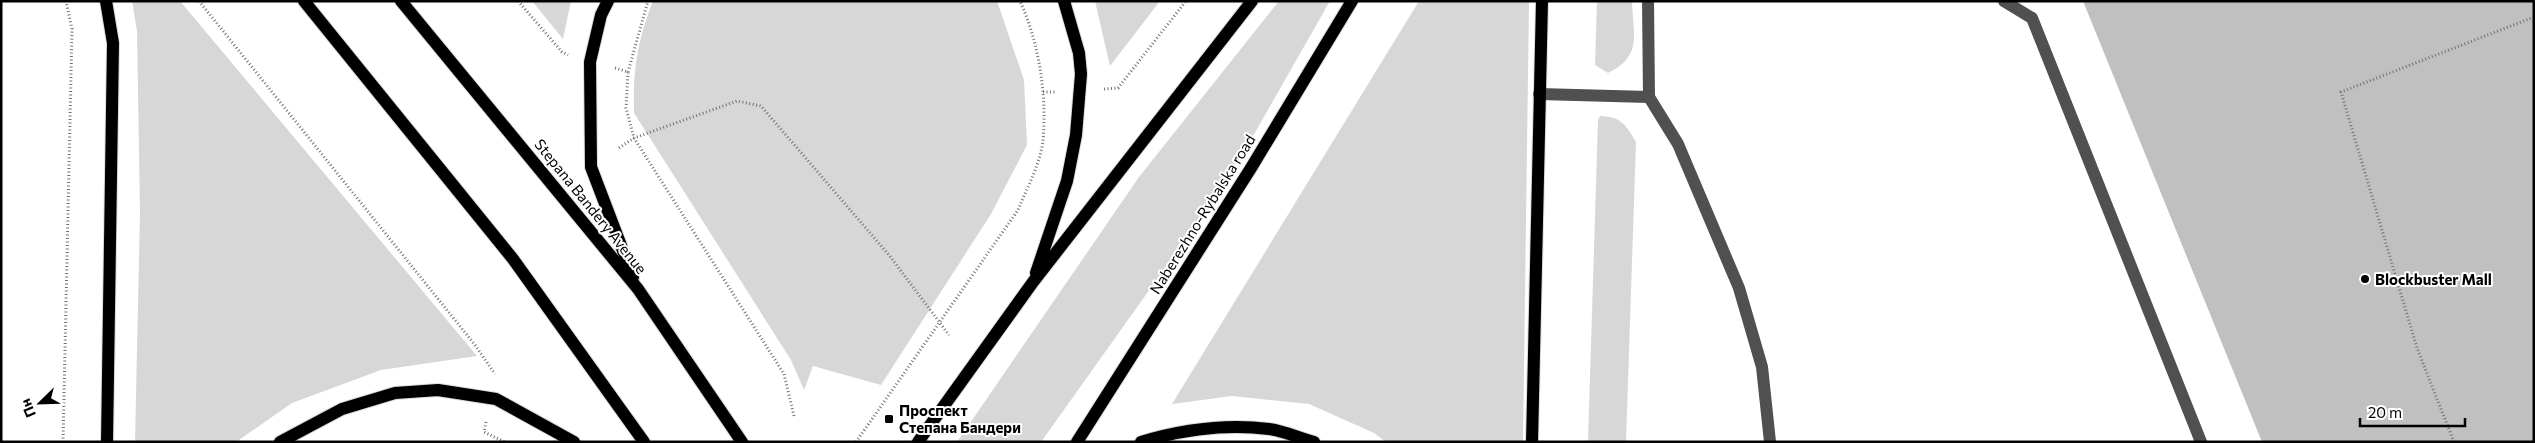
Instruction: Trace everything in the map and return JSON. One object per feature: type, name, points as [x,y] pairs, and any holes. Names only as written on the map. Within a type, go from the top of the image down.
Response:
[{"type":"main road","points":[[106,1],[113,43],[107,442]]},
{"type":"main road","points":[[304,1],[513,259],[644,442]]},
{"type":"main road","name":"Stepana Bandery Avenue","points":[[401,1],[638,289],[742,442]]},
{"type":"main road","points":[[608,1],[601,16],[590,62],[591,167],[638,289]]},
{"type":"main road","points":[[1033,282],[1067,181],[1076,135],[1080,90],[1079,53],[1064,1]]},
{"type":"main road","points":[[918,442],[1033,282],[1252,1]]},
{"type":"main road","name":"Naberezhno-Rybalska road","points":[[1077,442],[1251,168],[1352,1]]},
{"type":"main road","points":[[1532,442],[1542,1]]},
{"type":"main road","points":[[280,442],[342,409],[394,393],[438,390],[490,398],[574,442]]},
{"type":"main road","points":[[1141,442],[1162,436],[1211,429],[1270,429],[1314,442]]},
{"type":"lane","points":[[1648,1],[1649,97],[1678,144],[1739,288],[1762,367],[1770,442]]},
{"type":"lane","points":[[2004,1],[2032,18],[2201,442]]},
{"type":"lane","points":[[1539,94],[1649,97]]},
{"type":"path","points":[[63,442],[72,29],[66,1]]},
{"type":"path","points":[[199,1],[476,344],[496,372],[484,432],[504,442]]},
{"type":"path","points":[[518,1],[562,52],[628,72]]},
{"type":"path","points":[[648,1],[628,72],[626,108],[634,138],[784,374],[794,416]]},
{"type":"path","points":[[856,442],[1018,210],[1035,169],[1042,142],[1042,92],[1035,43],[1020,1]]},
{"type":"path","points":[[1042,92],[1118,88],[1186,1]]},
{"type":"path","points":[[2454,442],[2417,348],[2341,92],[2534,17]]},
{"type":"path","points":[[619,148],[634,138],[738,100],[761,106],[889,255],[949,335]]},
{"type":"shaded area","points":[[132,1],[180,1],[477,356],[381,370],[292,403],[236,442],[135,442],[140,213],[137,31]]},
{"type":"shaded area","points":[[532,1],[571,1],[563,39]]},
{"type":"shaded area","points":[[653,1],[997,1],[1024,80],[1027,145],[991,214],[881,385],[813,366],[804,390],[791,360],[634,113],[634,83],[637,56],[643,29]]},
{"type":"shaded area","points":[[1095,1],[1160,1],[1110,66]]},
{"type":"shaded area","points":[[1279,1],[1330,1],[1245,150],[1202,216],[1041,442],[957,442],[1139,177]]},
{"type":"shaded area","points":[[1419,1],[1529,1],[1523,442],[1386,442],[1374,433],[1309,404],[1232,396],[1172,404]]},
{"type":"shaded area","points":[[1597,1],[1632,1],[1634,43],[1631,52],[1627,59],[1608,73],[1595,65]]},
{"type":"shaded area","points":[[1600,116],[1618,120],[1629,130],[1636,142],[1626,442],[1588,442],[1598,120]]},
{"type":"building","name":"Blockbuster Mall","points":[[2083,1],[2534,1],[2534,442],[2262,442]]},
{"type":"place","name":"Blockbuster Mall","points":[[2365,279]]},
{"type":"place","name":"Проспект Степана Бандери","points":[[889,419]]}]
